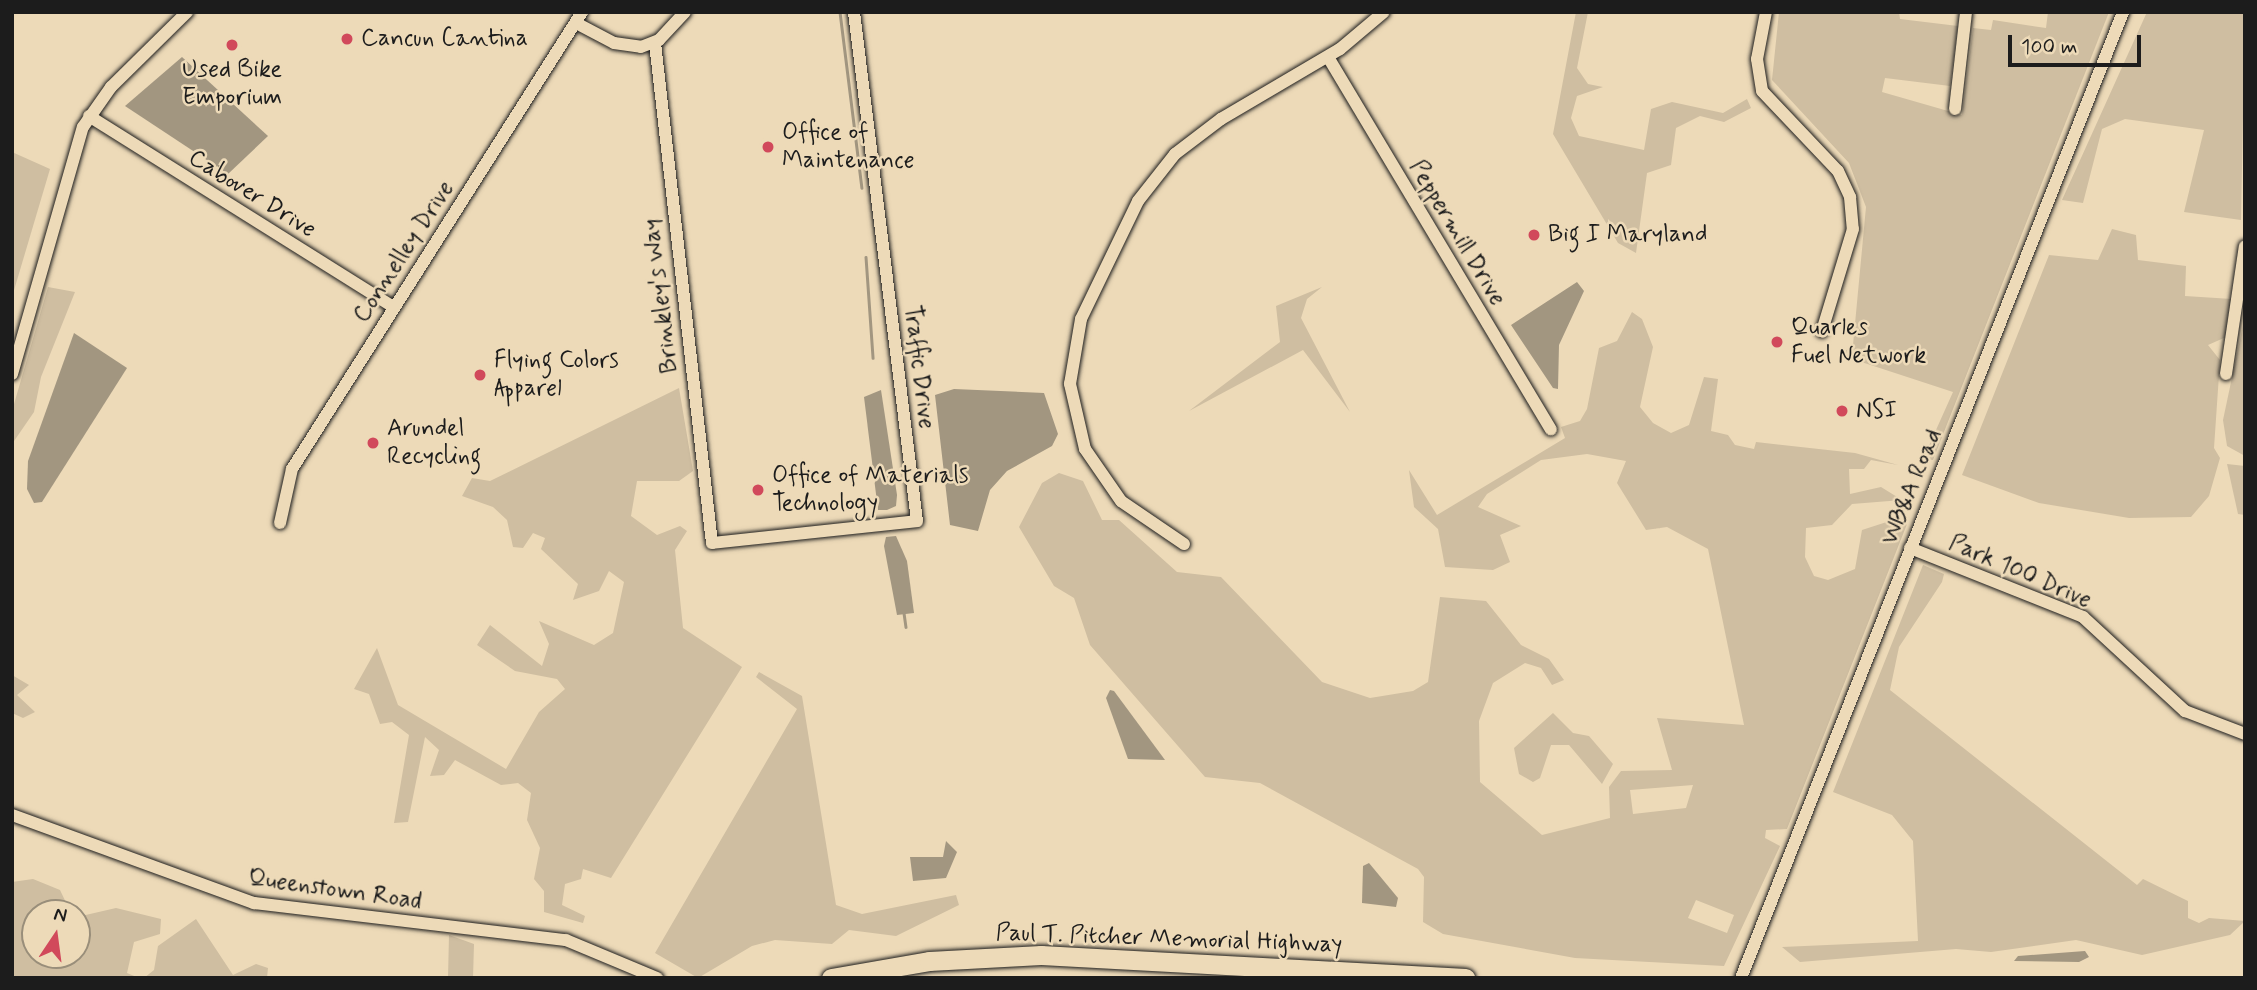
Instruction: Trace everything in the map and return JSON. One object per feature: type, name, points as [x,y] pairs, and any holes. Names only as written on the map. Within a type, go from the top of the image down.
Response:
[{"type":"highway","name":"Paul T. Pitcher Memorial Highway","points":[[831,978],[929,961],[1041,955],[1465,978]]},
{"type":"street","points":[[12,374],[70,160],[89,116],[187,12]]},
{"type":"street","points":[[579,18],[623,46],[655,43],[685,12]]},
{"type":"street","name":"Traffic Drive","points":[[712,543],[917,521],[854,12]]},
{"type":"street","points":[[1184,544],[1121,501],[1085,449],[1070,384],[1077,330],[1131,213],[1175,154],[1221,119],[1328,57],[1384,12]]},
{"type":"street","points":[[1766,12],[1757,59],[1762,91],[1838,171],[1850,197],[1853,229],[1822,331]]},
{"type":"street","points":[[1955,109],[1966,12]]},
{"type":"street","name":"WB&A Road","points":[[1741,978],[2123,12]]},
{"type":"street","name":"Connelley Drive","points":[[280,523],[292,469],[579,18]]},
{"type":"street","name":"Brinkley's Way","points":[[655,43],[712,543]]},
{"type":"street","name":"Peppermill Drive","points":[[1328,57],[1551,429]]},
{"type":"street","name":"Cabover Drive","points":[[89,116],[393,307]]},
{"type":"street","points":[[2226,373],[2245,246]]},
{"type":"street","name":"Park 100 Drive","points":[[1910,548],[2083,617],[2185,711],[2245,734]]},
{"type":"street","name":"Queenstown Road","points":[[12,815],[254,903],[566,940],[657,978]]},
{"type":"shaded area","points":[[1576,12],[1588,12],[1577,68],[1588,84],[1603,87],[1577,96],[1571,118],[1579,136],[1644,150],[1651,109],[1672,102],[1723,113],[1747,99],[1751,108],[1724,122],[1700,116],[1676,128],[1671,165],[1647,173],[1636,253],[1618,243],[1553,134]]},
{"type":"shaded area","points":[[1779,12],[1899,12],[1900,19],[1958,26],[1950,86],[1885,78],[1882,92],[1962,115],[1973,28],[1991,30],[1993,20],[2046,28],[2048,12],[2109,12],[1933,460],[1923,459],[1953,392],[1840,355],[1853,345],[1866,207],[1849,163],[1772,80]]},
{"type":"shaded area","points":[[2147,12],[2245,12],[2241,220],[2184,212],[2204,130],[2125,119],[2102,129],[2083,203],[2062,200]]},
{"type":"shaded area","points":[[182,57],[268,136],[228,174],[125,106]]},
{"type":"shaded area","points":[[12,152],[50,169],[12,297]]},
{"type":"shaded area","points":[[2112,229],[2136,235],[2138,260],[2186,266],[2185,296],[2232,299],[2226,337],[2208,345],[2220,360],[2214,448],[2220,458],[2209,496],[2191,517],[2129,518],[2039,503],[1962,475],[2049,255],[2098,260]]},
{"type":"shaded area","points":[[1577,282],[1584,291],[1559,345],[1558,389],[1553,388],[1511,325]]},
{"type":"shaded area","points":[[48,287],[75,292],[41,377],[34,412],[12,444],[12,411]]},
{"type":"shaded area","points":[[1322,287],[1307,299],[1301,318],[1350,412],[1303,350],[1189,411],[1280,342],[1276,306]]},
{"type":"shaded area","points":[[1632,312],[1642,319],[1653,347],[1640,407],[1653,423],[1671,433],[1689,425],[1704,377],[1718,379],[1711,431],[1728,435],[1735,445],[1754,449],[1756,442],[1855,453],[1898,465],[1871,460],[1864,469],[1849,469],[1850,494],[1881,487],[1902,500],[1852,504],[1832,525],[1806,528],[1805,557],[1814,576],[1828,580],[1855,569],[1862,530],[1899,518],[1907,524],[1787,829],[1766,830],[1765,838],[1780,846],[1724,966],[1575,958],[1443,934],[1423,922],[1424,877],[1418,869],[1260,783],[1205,777],[1090,645],[1074,598],[1054,586],[1019,527],[1042,483],[1059,473],[1083,481],[1102,520],[1119,520],[1177,572],[1221,577],[1322,682],[1370,698],[1413,691],[1428,682],[1440,597],[1486,601],[1521,645],[1549,659],[1564,680],[1552,685],[1541,668],[1525,663],[1493,683],[1479,721],[1480,782],[1542,835],[1610,818],[1609,787],[1621,771],[1672,770],[1657,718],[1744,725],[1708,549],[1667,527],[1646,530],[1617,483],[1626,461],[1587,454],[1541,460],[1487,494],[1478,507],[1521,526],[1500,535],[1510,562],[1493,570],[1445,567],[1438,529],[1414,507],[1409,470],[1437,515],[1565,438],[1561,427],[1580,421],[1587,409],[1599,348],[1617,341]],"holes":[[[1693,785],[1686,808],[1633,814],[1630,790]],[[1696,900],[1734,915],[1727,933],[1688,918]]]},
{"type":"shaded area","points":[[2245,316],[2245,456],[2227,446],[2223,420]]},
{"type":"shaded area","points":[[74,333],[127,368],[42,502],[34,503],[27,489],[28,461]]},
{"type":"shaded area","points":[[679,388],[693,471],[679,481],[637,481],[631,516],[657,535],[680,526],[687,531],[675,550],[683,628],[742,667],[611,878],[583,869],[581,879],[565,884],[562,905],[585,916],[583,923],[544,912],[544,891],[534,879],[540,848],[527,820],[531,793],[518,783],[501,785],[455,760],[444,775],[430,776],[439,750],[425,737],[408,822],[394,823],[409,735],[392,722],[380,724],[369,694],[354,689],[377,648],[398,705],[506,769],[539,712],[565,689],[557,679],[515,671],[477,645],[490,625],[542,666],[549,644],[539,621],[594,645],[613,633],[624,582],[609,571],[599,591],[573,600],[578,584],[541,549],[545,538],[533,533],[523,548],[513,547],[507,520],[493,507],[462,496],[472,478],[490,481]]},
{"type":"shaded area","points":[[954,389],[1044,393],[1058,434],[1052,446],[1007,471],[990,490],[978,531],[950,525],[935,395]]},
{"type":"shaded area","points":[[881,390],[897,495],[896,506],[887,510],[878,510],[864,397]]},
{"type":"shaded area","points":[[2227,464],[2245,466],[2245,515],[2238,514]]},
{"type":"shaded area","points":[[896,536],[907,561],[914,613],[897,615],[884,546],[886,537]]},
{"type":"shaded area","points":[[1923,565],[1944,574],[1942,582],[1899,647],[1890,690],[2137,885],[2143,879],[2188,901],[2188,918],[2199,923],[2209,918],[2245,921],[2230,935],[2142,955],[2076,940],[1991,952],[1956,949],[1800,962],[1782,947],[1918,941],[1913,841],[1892,815],[1833,792]]},
{"type":"shaded area","points":[[759,672],[802,696],[836,905],[862,914],[956,895],[959,905],[896,936],[849,930],[832,944],[775,940],[752,946],[698,978],[655,953],[797,709],[756,677]]},
{"type":"shaded area","points":[[12,675],[29,685],[17,695],[35,712],[23,718],[12,713]]},
{"type":"shaded area","points":[[1110,690],[1114,691],[1165,760],[1128,759],[1106,698]]},
{"type":"shaded area","points":[[1553,713],[1573,733],[1589,736],[1613,764],[1602,784],[1569,745],[1551,745],[1540,778],[1533,782],[1519,774],[1514,748]]},
{"type":"shaded area","points":[[946,841],[957,852],[946,878],[913,881],[910,857],[943,857]]},
{"type":"shaded area","points":[[1369,863],[1398,898],[1396,907],[1362,903],[1363,866]]},
{"type":"shaded area","points":[[33,879],[60,890],[64,899],[21,899],[21,969],[91,969],[91,914],[116,908],[161,919],[160,934],[134,942],[127,973],[139,978],[12,978],[12,882]]},
{"type":"shaded area","points":[[196,919],[233,975],[256,964],[268,968],[267,978],[144,978],[154,970],[158,946]]},
{"type":"shaded area","points":[[449,935],[474,944],[473,978],[448,978]]},
{"type":"shaded area","points":[[2085,951],[2089,957],[2079,962],[2014,961],[2018,956]]},
{"type":"waterway","points":[[840,12],[862,188]]},
{"type":"waterway","points":[[866,257],[873,358]]},
{"type":"waterway","points":[[904,613],[906,627]]},
{"type":"place","name":"Cancun Cantina","points":[[347,39]]},
{"type":"place","name":"Used Bike Emporium","points":[[232,45]]},
{"type":"place","name":"Office of Maintenance","points":[[768,147]]},
{"type":"place","name":"Big I Maryland","points":[[1534,235]]},
{"type":"place","name":"Quarles Fuel Network","points":[[1777,342]]},
{"type":"place","name":"Flying Colors Apparel","points":[[480,375]]},
{"type":"place","name":"NSI","points":[[1842,411]]},
{"type":"place","name":"Arundel Recycling","points":[[373,443]]},
{"type":"place","name":"Office of Materials Technology","points":[[758,490]]}]
